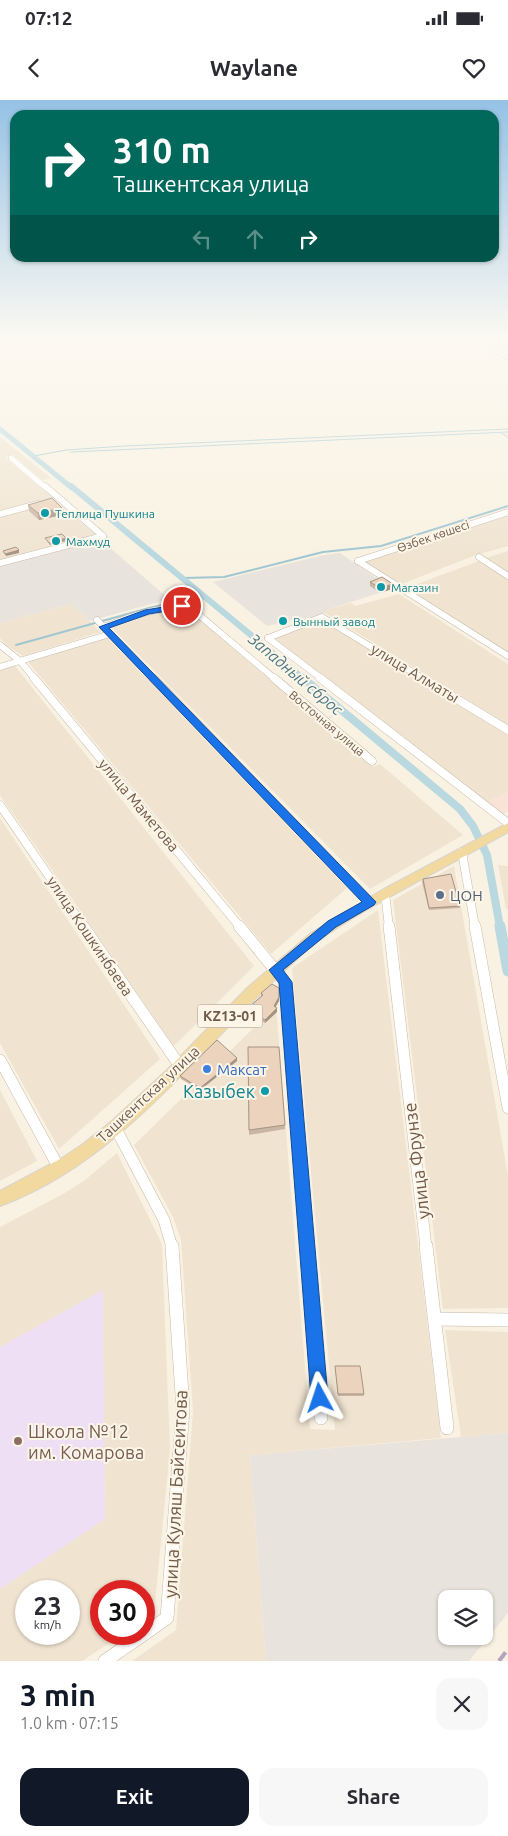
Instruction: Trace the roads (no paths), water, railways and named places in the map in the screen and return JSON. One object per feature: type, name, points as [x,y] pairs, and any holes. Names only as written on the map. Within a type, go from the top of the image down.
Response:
[{"type":"main road","name":"Ташкентская улица","points":[[0,1199],[59,1168],[88,1150],[180,1066],[275,970],[332,924],[508,827]]},
{"type":"street","points":[[11,458],[104,536]]},
{"type":"street","points":[[0,514],[59,498]]},
{"type":"street","name":"Өзбек көшесі","points":[[508,512],[358,561],[508,656]]},
{"type":"street","points":[[0,563],[104,536]]},
{"type":"street","points":[[479,557],[508,576]]},
{"type":"street","name":"Восточная улица","points":[[110,634],[100,623],[182,606],[192,608],[372,761]]},
{"type":"street","name":"Восточная улица","points":[[322,617],[268,638],[508,823]]},
{"type":"street","name":"улица Алматы","points":[[322,617],[508,730]]},
{"type":"street","points":[[0,667],[110,634],[370,902]]},
{"type":"street","name":"улица Маметова","points":[[0,645],[20,661],[285,982],[321,1418]]},
{"type":"street","name":"улица Кошкинбаева","points":[[0,805],[180,1066]]},
{"type":"street","points":[[467,849],[508,1108]]},
{"type":"street","name":"улица Фрунзе","points":[[385,894],[447,1428]]},
{"type":"street","points":[[0,1060],[59,1168]]},
{"type":"street","name":"улица Куляш Байсеитова","points":[[105,1661],[167,1618],[183,1409],[172,1247],[164,1220],[115,1127]]},
{"type":"street","points":[[435,1319],[508,1320]]},
{"type":"waterway","name":"Западный сброс","points":[[0,429],[72,488]]},
{"type":"waterway","points":[[34,456],[66,450],[125,446],[508,429]]},
{"type":"waterway","points":[[71,452],[508,432]]},
{"type":"waterway","points":[[501,433],[508,437]]},
{"type":"waterway","name":"Западный сброс","points":[[71,486],[304,679]]},
{"type":"waterway","points":[[183,578],[224,577],[323,552],[381,546],[508,506]]},
{"type":"waterway","points":[[16,645],[149,608],[204,595]]},
{"type":"waterway","name":"Западный сброс","points":[[303,678],[460,809],[473,826],[487,855],[500,927]]},
{"type":"waterway","name":"Западный сброс","points":[[500,926],[508,971]]},
{"type":"railway","points":[[499,1661],[508,1649]]},
{"type":"place","name":"Теплица Пушкина","points":[[45,513]]},
{"type":"place","name":"Махмуд","points":[[56,541]]},
{"type":"place","name":"Магазин","points":[[381,587]]},
{"type":"place","name":"Вынный завод","points":[[283,621]]},
{"type":"place","name":"ЦОН","points":[[440,895]]},
{"type":"place","name":"Максат","points":[[207,1069]]},
{"type":"place","name":"Казыбек","points":[[265,1091]]},
{"type":"place","name":"Школа №12 им. Комарова","points":[[18,1441]]}]
